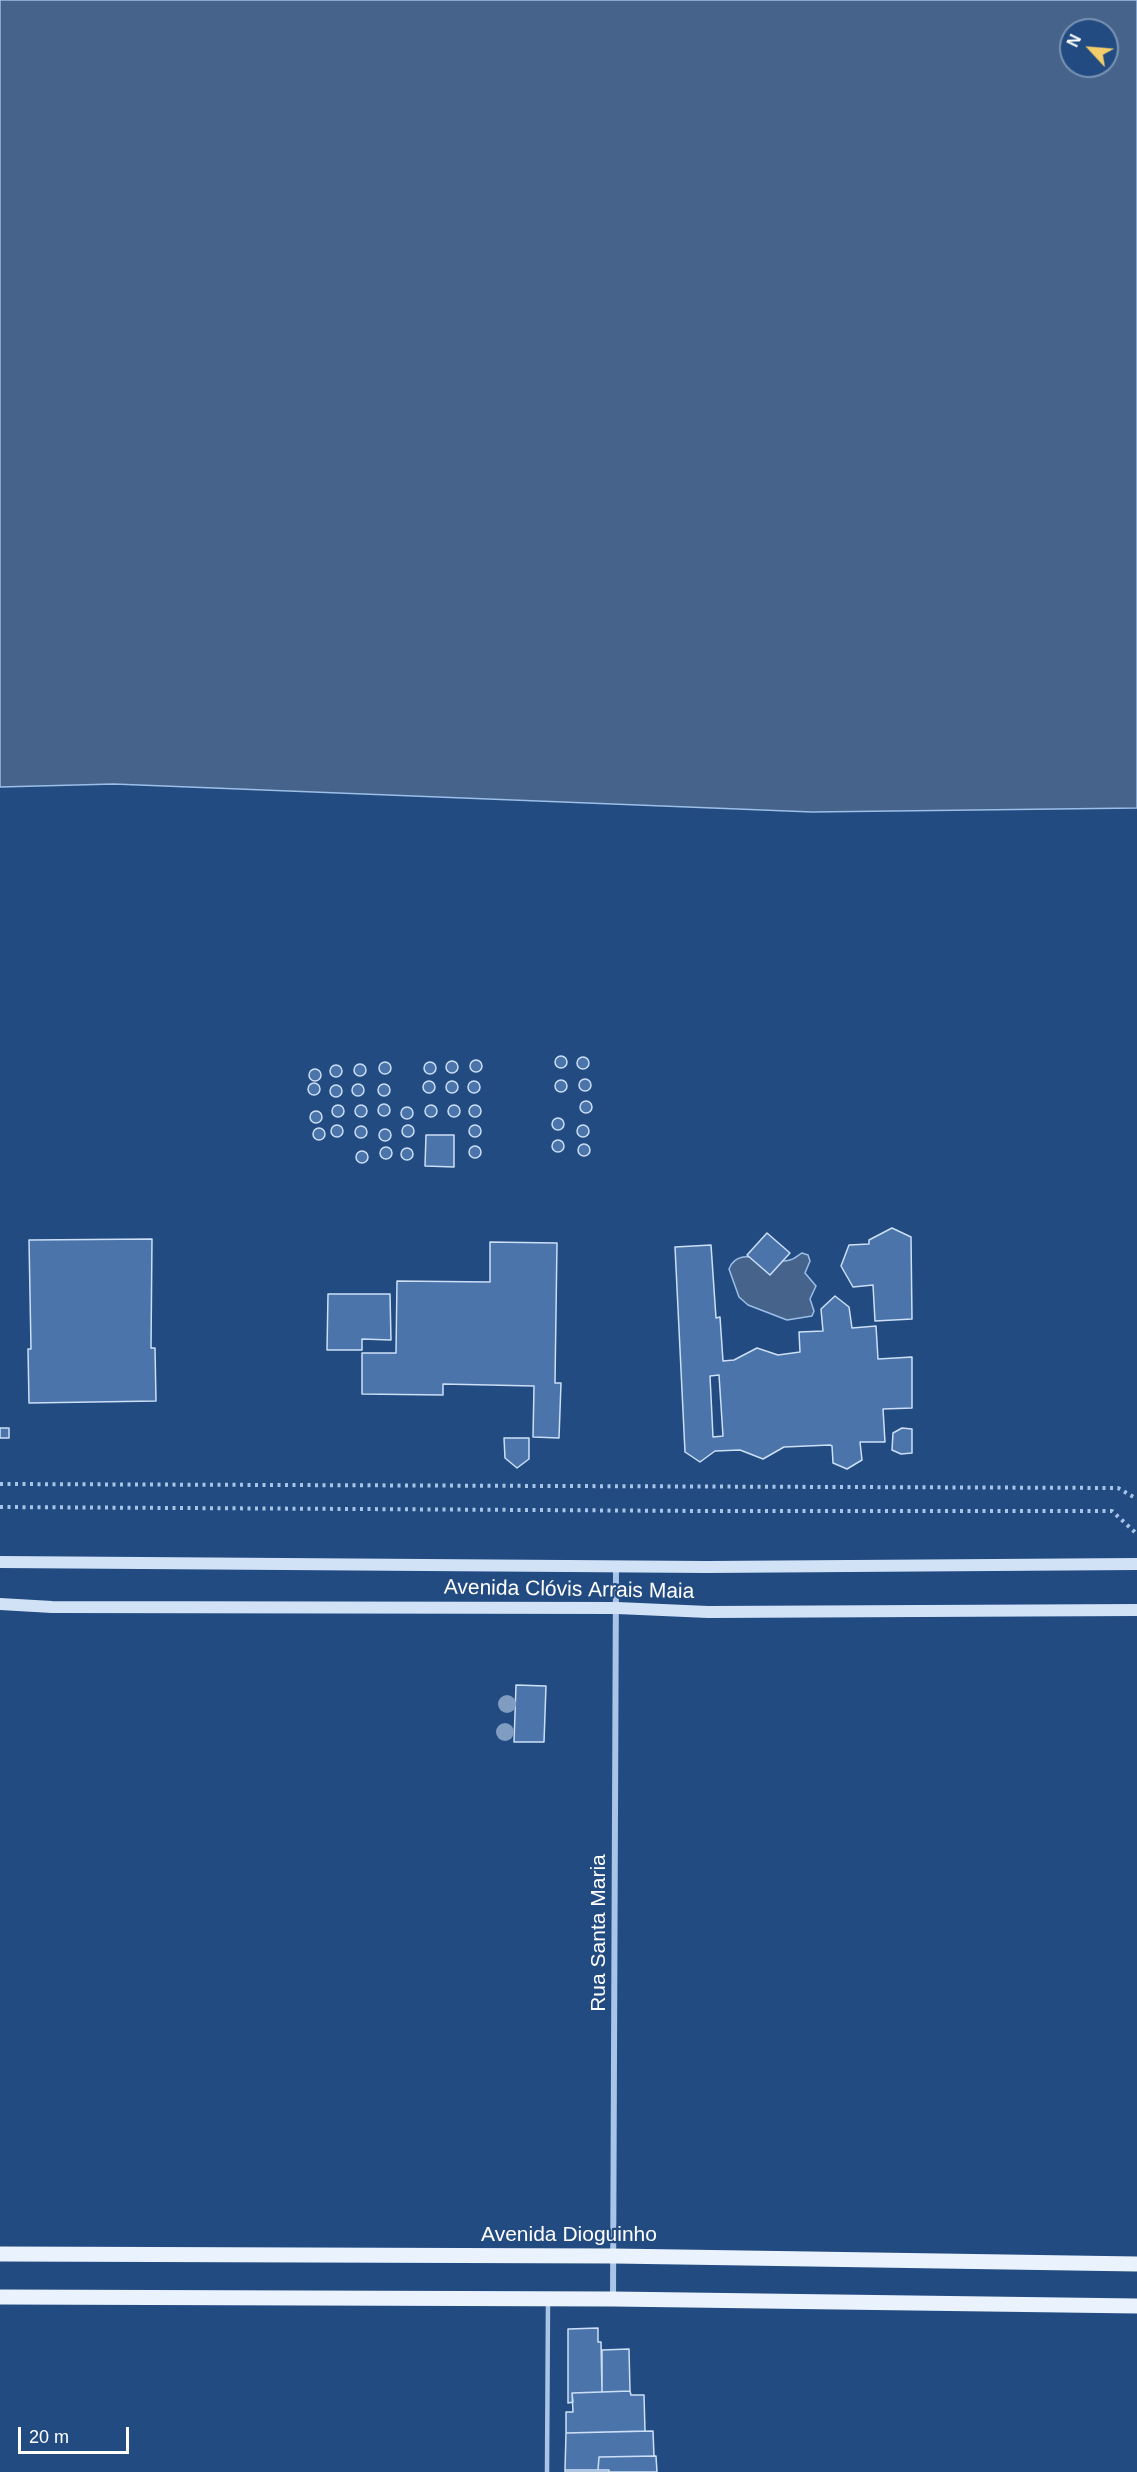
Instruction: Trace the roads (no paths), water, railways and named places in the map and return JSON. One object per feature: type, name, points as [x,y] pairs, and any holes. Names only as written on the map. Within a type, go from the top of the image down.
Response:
[{"type":"main road","name":"Avenida Clóvis Arrais Maia","points":[[0,1562],[616,1566],[1137,1564]]},
{"type":"main road","name":"Avenida Clóvis Arrais Maia","points":[[0,1604],[64,1607],[617,1608],[708,1612],[1137,1610]]},
{"type":"main road","name":"Avenida Dioguinho","points":[[0,2254],[614,2256],[1137,2264]]},
{"type":"main road","points":[[0,2297],[613,2299],[1137,2306]]},
{"type":"street","name":"Rua Santa Maria","points":[[613,2299],[616,1566]]},
{"type":"lane","points":[[547,2472],[548,2299]]},
{"type":"water","points":[[0,0],[1137,0],[1137,808],[812,812],[114,784],[0,787]]},
{"type":"water","points":[[802,1253],[808,1255],[810,1261],[805,1273],[816,1286],[810,1299],[814,1311],[812,1316],[787,1320],[748,1305],[739,1297],[729,1269],[734,1262],[747,1257],[781,1261],[792,1259]]}]
